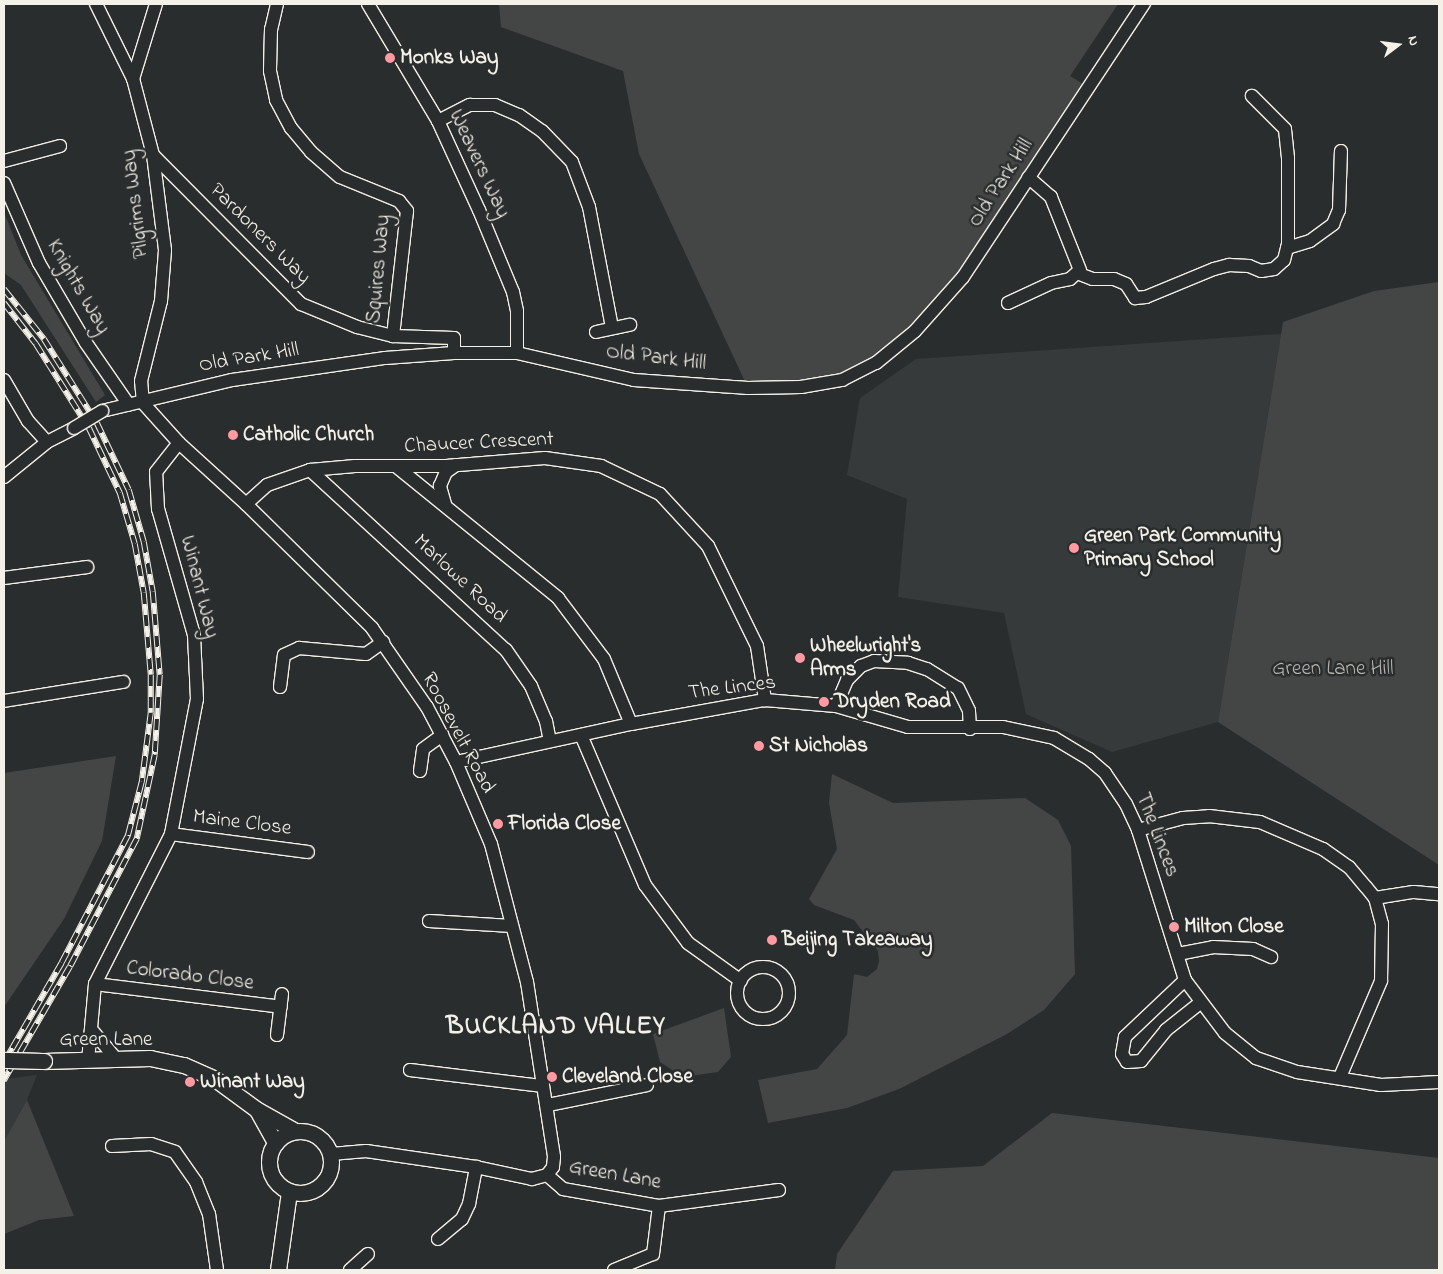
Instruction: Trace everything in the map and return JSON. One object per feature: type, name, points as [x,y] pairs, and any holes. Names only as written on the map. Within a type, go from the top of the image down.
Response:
[{"type":"street","name":"Pilgrims Way","points":[[96,4],[133,79],[153,154],[165,250],[161,301],[141,381],[143,403]]},
{"type":"street","points":[[133,79],[156,4]]},
{"type":"street","name":"Squires Way","points":[[277,4],[271,29],[270,71],[276,100],[291,128],[311,152],[340,177],[399,201],[407,211],[393,336]]},
{"type":"street","name":"Weavers Way","points":[[368,4],[438,121],[513,292],[517,311],[517,353]]},
{"type":"street","name":"Old Park Hill","points":[[4,478],[47,442],[102,411],[143,403],[186,388],[385,358],[517,353],[634,380],[748,388],[802,387],[842,380],[876,362],[915,331],[964,277],[1028,177],[1144,4]]},
{"type":"street","points":[[1077,273],[1093,279],[1114,279],[1126,284],[1135,298],[1146,297],[1229,265],[1249,266],[1261,271],[1274,268],[1284,260],[1287,248],[1287,145],[1285,129],[1252,96]]},
{"type":"street","points":[[438,121],[470,105],[495,105],[519,115],[542,132],[572,162],[589,207],[612,328]]},
{"type":"street","points":[[4,161],[60,146]]},
{"type":"street","points":[[1287,248],[1310,241],[1333,224],[1339,210],[1341,151]]},
{"type":"street","name":"Pardoners Way","points":[[153,154],[301,304],[357,327],[393,336],[454,338],[454,354]]},
{"type":"street","points":[[1008,303],[1051,283],[1070,279],[1080,270],[1073,246],[1051,197],[1028,177]]},
{"type":"street","name":"Knights Way","points":[[4,183],[39,263],[86,343],[129,405]]},
{"type":"street","points":[[596,332],[630,325]]},
{"type":"street","points":[[4,380],[28,421],[47,442]]},
{"type":"street","name":"Roosevelt Road","points":[[143,403],[179,443],[328,583],[382,642],[442,735],[456,762],[491,844],[527,982],[543,1086],[548,1105],[554,1162],[547,1175]]},
{"type":"street","name":"Winant Way","points":[[88,1061],[95,984],[171,834],[197,699],[194,635],[158,509],[156,472],[179,443]]},
{"type":"street","name":"Chaucer Crescent","points":[[246,504],[267,485],[310,470],[356,466],[456,465],[536,458],[574,460],[621,474],[660,494],[708,546],[741,608],[757,646],[765,700]]},
{"type":"street","points":[[446,505],[440,486],[446,472],[456,465]]},
{"type":"street","points":[[398,467],[558,598],[604,659],[631,724]]},
{"type":"street","name":"Marlowe Road","points":[[310,470],[506,650],[531,686],[546,721],[550,741]]},
{"type":"street","points":[[4,578],[87,567]]},
{"type":"street","points":[[280,687],[284,655],[300,648],[366,654],[382,642]]},
{"type":"street","points":[[836,706],[848,680],[861,666],[874,661],[908,663],[927,669],[958,688],[969,711],[970,728]]},
{"type":"street","points":[[4,701],[123,682]]},
{"type":"street","name":"The Linces","points":[[456,762],[631,724],[765,700],[836,706],[908,727],[1031,731],[1054,738],[1089,759],[1116,789],[1138,830],[1185,980],[1200,1003],[1225,1033],[1256,1058],[1297,1072],[1400,1086],[1439,1082]]},
{"type":"street","points":[[582,734],[645,885],[688,943],[741,981]]},
{"type":"street","points":[[420,772],[423,749],[442,735]]},
{"type":"street","points":[[1138,830],[1182,818],[1209,816],[1260,822],[1323,849],[1349,867],[1375,898],[1382,924],[1381,980],[1340,1077]]},
{"type":"street","name":"Maine Close","points":[[171,834],[308,852]]},
{"type":"street","points":[[1375,898],[1414,892],[1439,894]]},
{"type":"street","points":[[429,921],[512,926]]},
{"type":"street","points":[[1178,954],[1213,947],[1253,949],[1271,956]]},
{"type":"street","points":[[772,969],[788,984],[786,1006],[769,1019],[754,1018],[739,1002],[741,981],[751,971],[772,969]]},
{"type":"street","points":[[1185,980],[1125,1037],[1122,1054],[1127,1062],[1141,1060],[1166,1030],[1200,1003]]},
{"type":"street","name":"Colorado Close","points":[[95,984],[280,1007]]},
{"type":"street","name":"Colorado Close","points":[[277,1035],[282,994]]},
{"type":"street","points":[[91,1029],[116,1059]]},
{"type":"street","name":"Green Lane","points":[[4,1060],[88,1061],[150,1058],[184,1065],[215,1079],[256,1108],[295,1131]]},
{"type":"street","points":[[410,1070],[543,1086]]},
{"type":"street","points":[[548,1105],[647,1085]]},
{"type":"street","name":"Green Lane","points":[[256,1108],[275,1143]]},
{"type":"street","points":[[295,1131],[315,1134],[323,1140],[331,1154],[330,1173],[318,1189],[309,1193],[289,1192],[274,1180],[270,1171],[271,1152],[275,1143],[295,1131]]},
{"type":"street","points":[[112,1146],[151,1144],[175,1152],[196,1182],[209,1214],[217,1270]]},
{"type":"street","name":"Green Lane","points":[[331,1154],[366,1151],[476,1167],[532,1179],[547,1175],[563,1189],[659,1206],[779,1190]]},
{"type":"street","points":[[438,1239],[462,1219],[469,1204],[476,1167]]},
{"type":"street","points":[[278,1270],[289,1192]]},
{"type":"street","points":[[614,1270],[653,1254],[659,1206]]},
{"type":"street","points":[[350,1270],[368,1254]]},
{"type":"shaded area","name":"Green Park Community Primary School","points":[[1281,334],[1218,722],[1112,752],[1026,714],[1004,613],[898,597],[907,499],[847,475],[860,398],[916,359]]},
{"type":"shaded area","points":[[37,1075],[27,1100],[4,1141],[4,1079]]},
{"type":"green space","points":[[499,4],[1118,4],[1070,76],[1088,87],[963,277],[915,331],[842,380],[748,388],[639,154],[623,71],[501,27]]},
{"type":"green space","points":[[4,212],[21,255],[105,395],[96,402],[21,285],[4,273]]},
{"type":"green space","name":"Green Lane Hill","points":[[1439,282],[1439,865],[1218,722],[1283,322],[1374,291]]},
{"type":"green space","points":[[116,756],[102,841],[64,919],[4,1007],[4,773]]},
{"type":"green space","points":[[832,774],[893,803],[1025,798],[1058,820],[1071,846],[1075,974],[1044,1010],[1007,1034],[899,1089],[847,1108],[768,1123],[758,1080],[817,1069],[847,1035],[854,974],[867,977],[877,969],[879,961],[878,951],[854,920],[814,905],[809,899],[837,849],[829,803]]},
{"type":"green space","points":[[724,1008],[731,1057],[718,1072],[683,1077],[660,1062],[653,1034]]},
{"type":"green space","points":[[27,1100],[74,1216],[39,1220],[4,1234],[4,1141]]},
{"type":"green space","points":[[1052,1113],[1439,1158],[1439,1270],[835,1270],[837,1254],[893,1171],[983,1166]]},
{"type":"railway","points":[[4,289],[44,339],[97,423],[129,490],[144,542],[153,592],[160,675],[155,755],[137,839],[70,967],[4,1081]]},
{"type":"railway","points":[[4,303],[36,344],[89,428],[120,493],[135,544],[144,593],[151,675],[151,713],[142,782],[128,836],[62,963],[4,1063]]},
{"type":"place","name":"Monks Way","points":[[390,58]]},
{"type":"place","name":"Catholic Church","points":[[233,435]]},
{"type":"place","name":"Green Park Community Primary School","points":[[1074,548]]},
{"type":"place","name":"Wheelwright's Arms","points":[[800,658]]},
{"type":"place","name":"Dryden Road","points":[[824,702]]},
{"type":"place","name":"St Nicholas","points":[[759,746]]},
{"type":"place","name":"Florida Close","points":[[498,824]]},
{"type":"place","name":"Milton Close","points":[[1174,927]]},
{"type":"place","name":"Beijing Takeaway","points":[[772,940]]},
{"type":"place","name":"Cleveland Close","points":[[552,1077]]},
{"type":"place","name":"Winant Way","points":[[190,1082]]},
{"type":"district","name":"BUCKLAND VALLEY","points":[[556,1028]]}]
